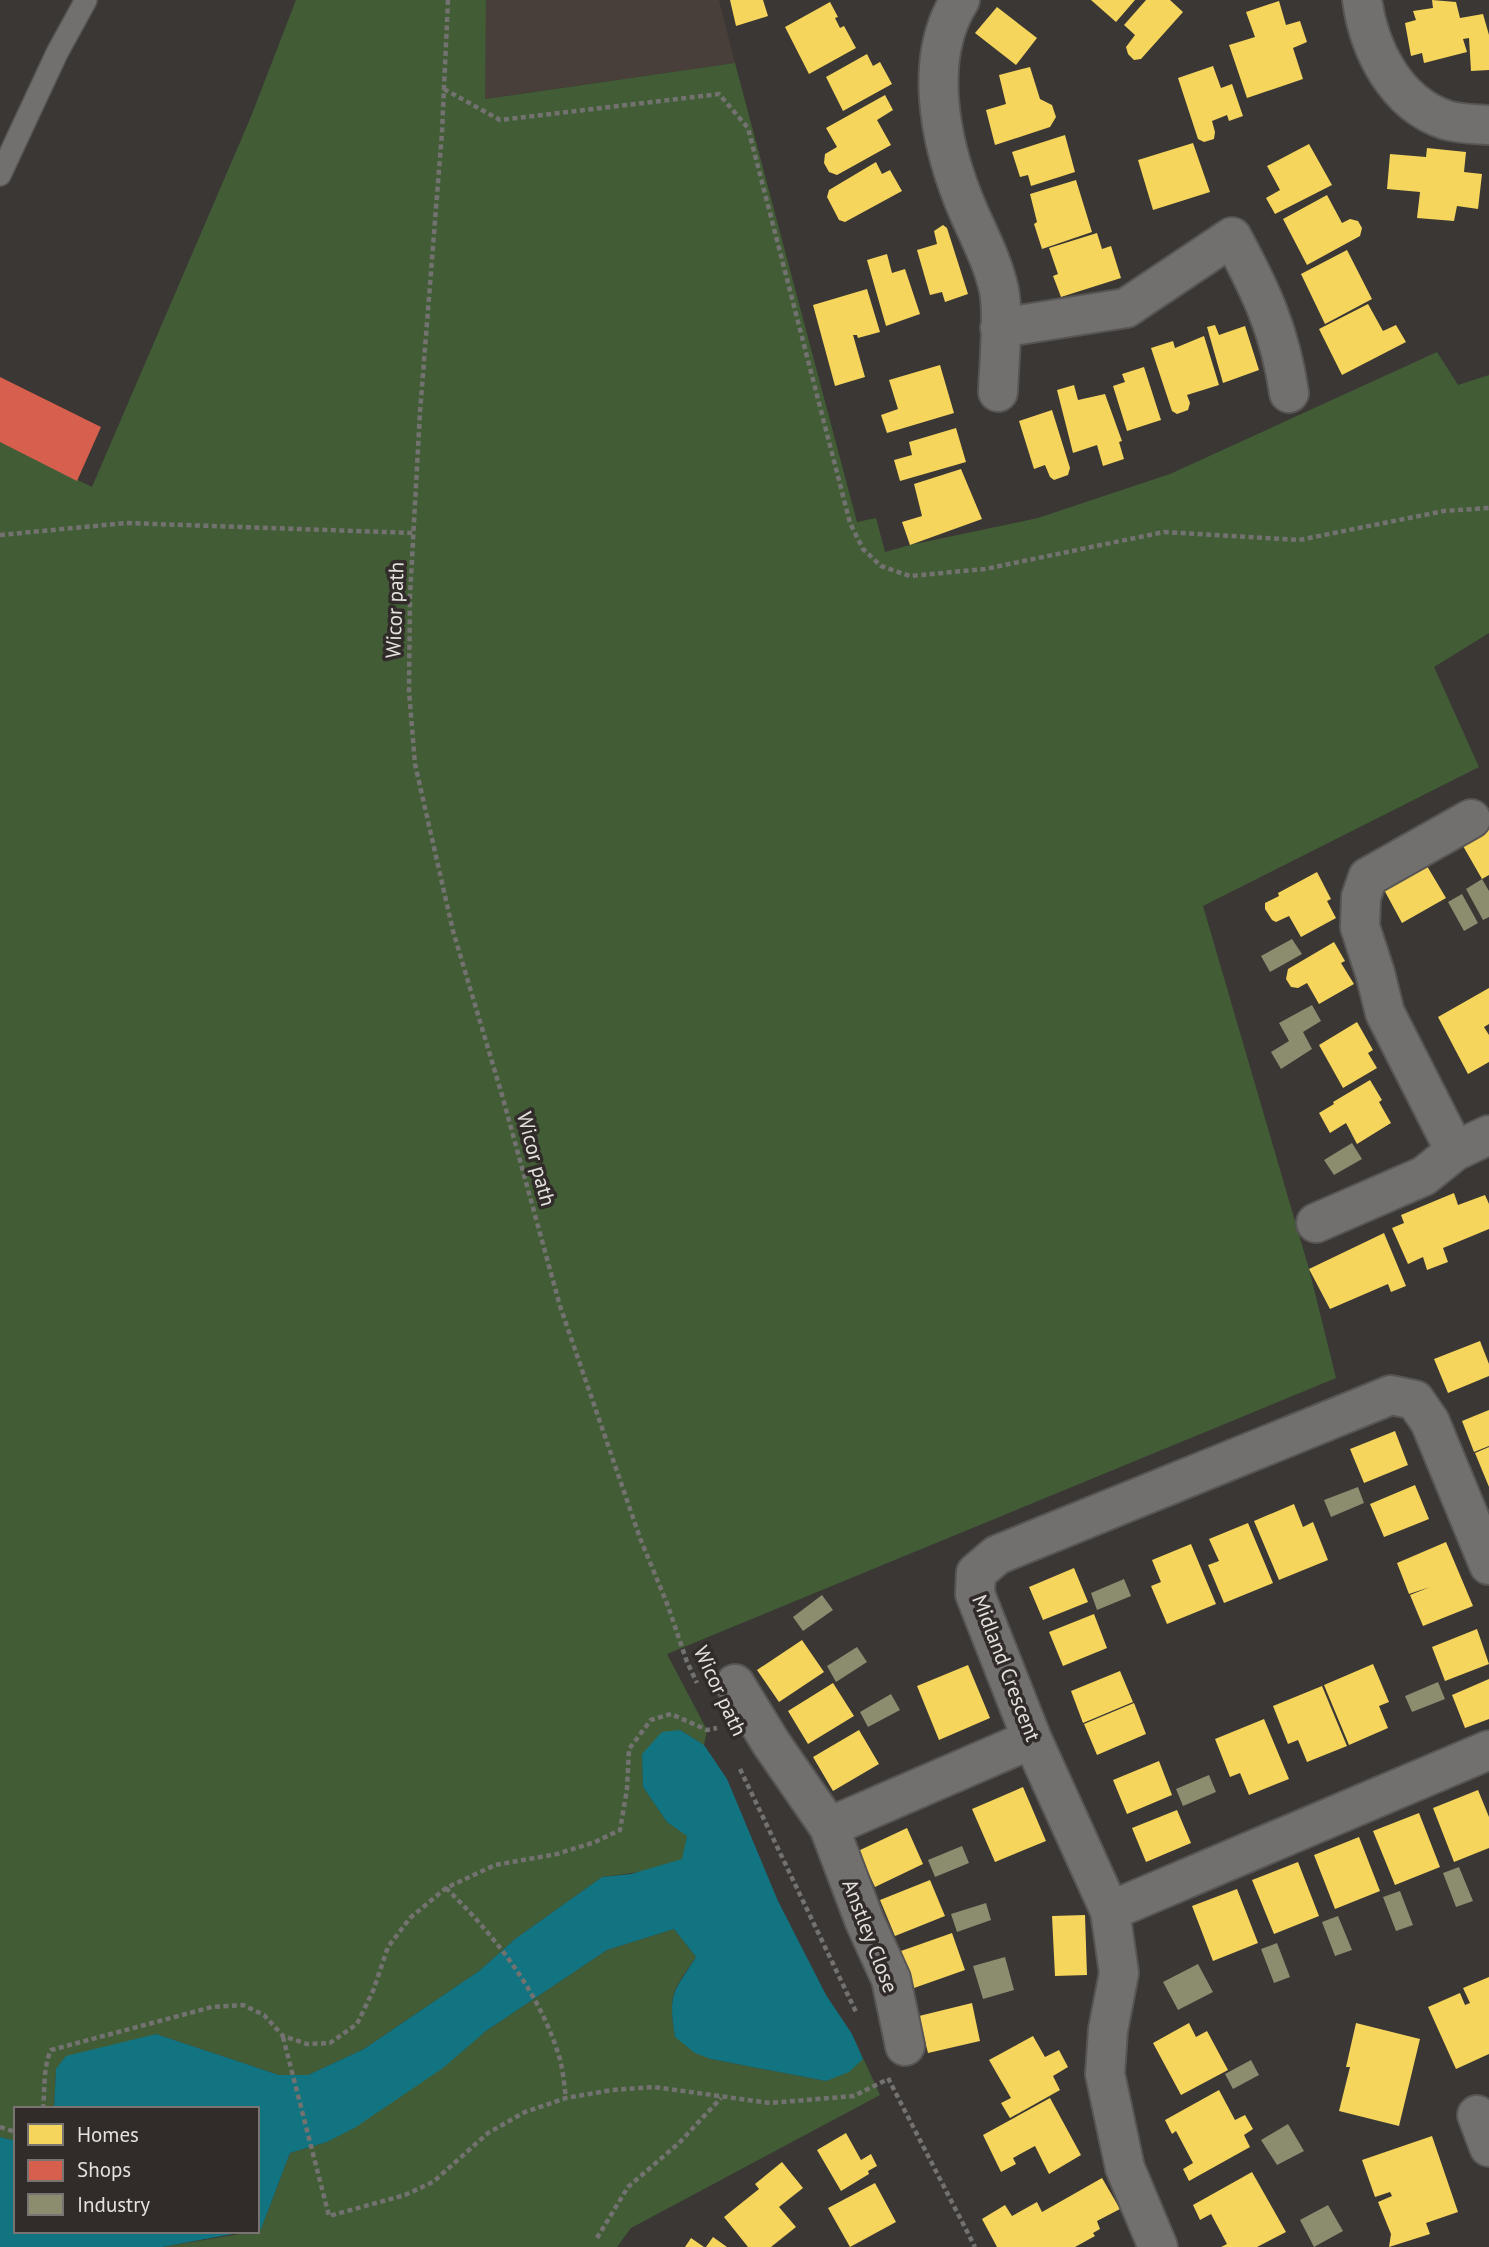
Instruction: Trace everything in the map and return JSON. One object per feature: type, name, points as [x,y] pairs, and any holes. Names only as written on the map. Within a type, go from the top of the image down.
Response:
[{"type":"street","points":[[960,0],[951,13],[941,44],[940,103],[951,165],[994,271],[1000,293],[998,392]]},
{"type":"street","points":[[1362,0],[1375,50],[1397,85],[1414,102],[1432,114],[1461,123],[1489,125]]},
{"type":"street","points":[[1000,328],[1126,308],[1232,237],[1271,315],[1285,366],[1289,393]]},
{"type":"street","points":[[1316,1223],[1424,1176],[1472,1143],[1385,1013],[1360,926],[1360,897],[1368,877],[1471,819]]},
{"type":"street","name":"Midland Crescent","points":[[1158,2247],[1125,2168],[1105,2074],[1108,2030],[1119,1973],[1110,1911],[1032,1739],[975,1594],[976,1573],[997,1555],[1391,1395],[1415,1400],[1430,1422],[1489,1565]]},
{"type":"street","name":"Anstley Close","points":[[735,1684],[771,1743],[829,1827],[865,1922],[891,1979],[892,2064]]},
{"type":"street","points":[[829,1827],[1032,1739]]},
{"type":"street","points":[[1110,1911],[1489,1751]]},
{"type":"lane","points":[[0,175],[7,140],[86,0]]},
{"type":"path","name":"Wicor path","points":[[447,0],[444,89],[420,412],[414,533],[409,691],[415,764],[453,931],[502,1095],[560,1306],[640,1538],[687,1662],[698,1684]]},
{"type":"path","points":[[444,89],[500,120],[719,94],[748,128],[850,523],[863,549],[881,566],[910,576],[985,569],[1164,532],[1299,540],[1444,511],[1489,508]]},
{"type":"path","points":[[0,535],[126,523],[414,533]]},
{"type":"path","name":"Wicor path","points":[[446,1888],[495,1865],[557,1854],[595,1842],[620,1830],[629,1749],[651,1720],[671,1714],[707,1730],[720,1728],[715,1717]]},
{"type":"path","name":"Wicor path","points":[[738,1766],[858,2017]]},
{"type":"path","points":[[283,2036],[307,2044],[330,2043],[357,2024],[373,1991],[388,1947],[410,1918],[446,1888],[477,1919],[526,1985],[560,2057],[566,2098]]},
{"type":"path","points":[[43,2107],[47,2079],[45,2063],[51,2050],[157,2021],[222,2006],[243,2005],[264,2015],[283,2036],[329,2216],[405,2195],[433,2182],[488,2133],[525,2112],[566,2098],[612,2090],[654,2087],[770,2103],[817,2100],[854,2096],[892,2064],[975,2247]]},
{"type":"path","points":[[597,2238],[628,2187],[679,2143],[722,2097]]},
{"type":"shaded area","points":[[486,0],[719,0],[735,63],[484,99]]},
{"type":"green space","points":[[296,0],[486,0],[485,99],[735,63],[857,522],[876,518],[885,552],[1038,518],[1170,474],[1437,352],[1458,385],[1489,375],[1489,633],[1434,667],[1479,767],[1203,906],[1309,1269],[1336,1378],[667,1654],[707,1730],[704,1745],[680,1730],[642,1754],[643,1787],[667,1822],[687,1835],[683,1859],[639,1872],[602,1877],[515,1939],[479,1971],[364,2049],[308,2075],[279,2075],[156,2034],[56,2069],[54,2107],[14,2107],[14,2140],[0,2137],[0,442],[92,487],[250,119]]},
{"type":"green space","points":[[674,1929],[696,1957],[674,1994],[672,2011],[675,2037],[711,2059],[826,2081],[863,2059],[852,2034],[880,2095],[631,2228],[617,2247],[162,2247],[259,2233],[290,2153],[327,2142],[404,2093],[442,2068],[486,2031],[607,1950]]},
{"type":"water","points":[[680,1730],[704,1745],[727,1779],[778,1901],[826,1995],[852,2034],[863,2059],[849,2072],[826,2081],[711,2059],[695,2053],[675,2037],[672,2011],[674,1994],[696,1957],[674,1929],[607,1950],[486,2031],[443,2068],[356,2127],[327,2142],[290,2153],[261,2229],[259,2107],[54,2107],[56,2069],[66,2056],[156,2034],[279,2075],[308,2075],[364,2049],[479,1971],[515,1939],[602,1877],[631,1874],[682,1859],[687,1836],[667,1822],[643,1787],[642,1754],[662,1732]]},
{"type":"water","points":[[0,2137],[14,2140],[14,2233],[238,2233],[162,2247],[0,2247]]},
{"type":"building: Homes","points":[[730,0],[763,0],[768,16],[736,26]]},
{"type":"building: Homes","points":[[1091,0],[1135,0],[1116,22]]},
{"type":"building: Homes","points":[[1146,0],[1170,0],[1183,12],[1141,59],[1134,60],[1126,47],[1135,35],[1124,25]]},
{"type":"building: Homes","points":[[1432,0],[1456,2],[1460,18],[1483,14],[1489,35],[1489,70],[1471,71],[1469,38],[1463,39],[1467,52],[1424,63],[1422,53],[1411,56],[1405,23],[1416,20],[1413,11],[1433,8]]},
{"type":"building: Homes","points":[[1279,1],[1286,25],[1300,21],[1307,42],[1293,48],[1303,79],[1247,98],[1229,45],[1255,37],[1246,12]]},
{"type":"building: Homes","points":[[830,2],[840,28],[844,26],[856,48],[809,74],[785,27]]},
{"type":"building: Homes","points":[[997,7],[1037,38],[1016,65],[975,33]]},
{"type":"building: Homes","points":[[867,54],[873,66],[880,62],[892,84],[843,111],[826,77]]},
{"type":"building: Homes","points":[[1213,66],[1221,88],[1232,84],[1243,116],[1229,121],[1227,115],[1212,121],[1214,139],[1204,142],[1198,139],[1178,78]]},
{"type":"building: Homes","points":[[1030,67],[1040,99],[1052,105],[1056,117],[1050,127],[995,145],[986,110],[1006,104],[999,75]]},
{"type":"building: Homes","points":[[885,95],[893,110],[877,120],[891,145],[837,175],[829,172],[824,163],[825,154],[837,147],[826,128]]},
{"type":"building: Homes","points":[[1065,135],[1075,172],[1031,186],[1028,175],[1020,177],[1012,152]]},
{"type":"building: Homes","points":[[1193,143],[1210,192],[1153,210],[1138,160]]},
{"type":"building: Homes","points":[[1309,144],[1332,185],[1275,214],[1266,198],[1280,190],[1267,166]]},
{"type":"building: Homes","points":[[1427,148],[1466,152],[1464,172],[1482,174],[1478,209],[1457,206],[1454,221],[1417,218],[1420,192],[1387,189],[1390,154],[1426,157]]},
{"type":"building: Homes","points":[[876,162],[882,174],[890,170],[902,191],[845,222],[839,220],[827,197],[829,190]]},
{"type":"building: Homes","points":[[1076,180],[1092,232],[1042,249],[1034,224],[1037,222],[1030,194]]},
{"type":"building: Homes","points":[[1327,195],[1342,223],[1350,219],[1358,221],[1362,228],[1360,236],[1307,265],[1283,219]]},
{"type":"building: Homes","points":[[943,225],[947,228],[968,294],[945,302],[942,292],[930,295],[917,250],[937,244],[934,231]]},
{"type":"building: Homes","points":[[1097,233],[1102,249],[1111,246],[1121,278],[1061,297],[1053,276],[1058,274],[1049,248]]},
{"type":"building: Homes","points":[[1347,250],[1372,299],[1325,324],[1301,274]]},
{"type":"building: Homes","points":[[887,254],[892,273],[905,269],[920,314],[886,326],[867,260]]},
{"type":"building: Homes","points":[[867,289],[880,332],[858,338],[853,335],[865,377],[835,386],[813,305]]},
{"type":"building: Homes","points":[[1368,304],[1383,331],[1396,325],[1406,342],[1342,375],[1319,329]]},
{"type":"building: Homes","points":[[1215,325],[1219,335],[1245,326],[1259,370],[1223,383],[1207,327]]},
{"type":"building: Homes","points":[[1204,336],[1219,385],[1187,395],[1190,403],[1188,410],[1177,414],[1172,411],[1151,348],[1173,341],[1175,348]]},
{"type":"building: Homes","points":[[940,365],[954,413],[887,433],[881,415],[898,409],[889,380]]},
{"type":"building: Homes","points":[[1144,367],[1161,420],[1127,431],[1113,386],[1125,382],[1122,374]]},
{"type":"building: Homes","points":[[1074,385],[1078,400],[1105,394],[1122,441],[1119,442],[1124,459],[1103,466],[1097,445],[1073,453],[1057,390]]},
{"type":"building: Homes","points":[[1052,410],[1070,468],[1068,475],[1054,480],[1045,465],[1034,469],[1019,421]]},
{"type":"building: Homes","points":[[956,428],[966,462],[900,481],[894,460],[912,455],[909,442]]},
{"type":"building: Homes","points":[[961,469],[982,519],[910,545],[902,522],[922,516],[914,484]]},
{"type":"building: Homes","points":[[1486,823],[1489,828],[1489,875],[1482,879],[1459,839]]},
{"type":"building: Homes","points":[[1427,866],[1446,898],[1402,923],[1382,886]]},
{"type":"building: Homes","points":[[1317,872],[1331,899],[1327,901],[1336,918],[1301,937],[1289,916],[1276,922],[1272,920],[1265,909],[1265,903]]},
{"type":"building: Homes","points":[[1334,942],[1345,961],[1341,963],[1354,984],[1319,1004],[1307,983],[1298,988],[1291,987],[1286,979],[1288,969]]},
{"type":"building: Homes","points":[[1489,988],[1489,1024],[1484,1027],[1489,1035],[1489,1062],[1468,1074],[1438,1017]]},
{"type":"building: Homes","points":[[1357,1022],[1373,1050],[1368,1053],[1377,1068],[1343,1088],[1319,1045]]},
{"type":"building: Homes","points":[[1370,1080],[1391,1123],[1357,1144],[1346,1123],[1330,1133],[1319,1113]]},
{"type":"building: Homes","points":[[1454,1193],[1458,1205],[1485,1195],[1489,1204],[1489,1229],[1443,1248],[1448,1262],[1427,1270],[1423,1257],[1408,1264],[1392,1228],[1404,1223],[1401,1215]]},
{"type":"building: Homes","points":[[1384,1233],[1406,1286],[1391,1292],[1388,1284],[1330,1309],[1309,1269]]},
{"type":"building: Homes","points":[[1480,1341],[1489,1364],[1489,1376],[1448,1393],[1434,1359]]},
{"type":"building: Homes","points":[[1489,1410],[1489,1446],[1474,1452],[1462,1421]]},
{"type":"building: Homes","points":[[1395,1431],[1408,1465],[1364,1483],[1350,1449]]},
{"type":"building: Homes","points":[[1489,1447],[1489,1487],[1475,1453]]},
{"type":"building: Homes","points":[[1415,1485],[1429,1519],[1384,1537],[1370,1504]]},
{"type":"building: Homes","points":[[1294,1504],[1303,1527],[1313,1522],[1328,1560],[1279,1580],[1254,1521]]},
{"type":"building: Homes","points":[[1248,1523],[1273,1583],[1224,1603],[1208,1565],[1219,1561],[1209,1539]]},
{"type":"building: Homes","points":[[1446,1542],[1473,1606],[1423,1626],[1410,1595],[1430,1587],[1409,1594],[1397,1563]]},
{"type":"building: Homes","points":[[1191,1544],[1216,1604],[1167,1624],[1151,1586],[1161,1582],[1152,1560]]},
{"type":"building: Homes","points":[[1074,1568],[1088,1602],[1043,1620],[1029,1587]]},
{"type":"building: Homes","points":[[1094,1614],[1107,1648],[1063,1666],[1049,1632]]},
{"type":"building: Homes","points":[[1477,1629],[1489,1664],[1445,1681],[1432,1647]]},
{"type":"building: Homes","points":[[802,1640],[824,1672],[779,1702],[757,1670]]},
{"type":"building: Homes","points":[[1373,1664],[1389,1702],[1379,1706],[1388,1728],[1349,1745],[1324,1685]]},
{"type":"building: Homes","points":[[968,1665],[990,1718],[939,1740],[917,1686]]},
{"type":"building: Homes","points":[[1120,1671],[1133,1702],[1083,1723],[1071,1691]]},
{"type":"building: Homes","points":[[1489,1679],[1489,1719],[1465,1728],[1452,1695]]},
{"type":"building: Homes","points":[[833,1683],[854,1716],[808,1744],[788,1711]]},
{"type":"building: Homes","points":[[1322,1686],[1347,1746],[1307,1762],[1298,1740],[1288,1744],[1273,1706]]},
{"type":"building: Homes","points":[[1134,1703],[1146,1734],[1097,1755],[1084,1724]]},
{"type":"building: Homes","points":[[1264,1719],[1289,1779],[1249,1795],[1240,1773],[1230,1777],[1215,1739]]},
{"type":"building: Homes","points":[[859,1730],[879,1764],[833,1791],[813,1757]]},
{"type":"building: Homes","points":[[1159,1761],[1172,1795],[1127,1814],[1113,1780]]},
{"type":"building: Homes","points":[[1023,1787],[1046,1841],[995,1862],[972,1809]]},
{"type":"building: Homes","points":[[1478,1790],[1489,1817],[1489,1848],[1454,1862],[1433,1808]]},
{"type":"building: Homes","points":[[1177,1810],[1191,1843],[1146,1862],[1132,1828]]},
{"type":"building: Homes","points":[[1419,1813],[1440,1867],[1395,1885],[1373,1831]]},
{"type":"building: Homes","points":[[907,1828],[923,1864],[875,1887],[858,1851]]},
{"type":"building: Homes","points":[[1359,1837],[1380,1891],[1335,1909],[1314,1855]]},
{"type":"building: Homes","points":[[1298,1862],[1319,1916],[1274,1934],[1252,1880]]},
{"type":"building: Homes","points":[[930,1880],[945,1916],[895,1936],[880,1900]]},
{"type":"building: Homes","points":[[1237,1889],[1258,1943],[1213,1961],[1192,1906]]},
{"type":"building: Homes","points":[[1085,1915],[1087,1975],[1055,1976],[1052,1916]]},
{"type":"building: Homes","points":[[952,1933],[965,1970],[914,1988],[901,1951]]},
{"type":"building: Homes","points":[[1489,1977],[1489,2054],[1456,2069],[1428,2007],[1460,1993],[1465,2005],[1470,2003],[1463,1988]]},
{"type":"building: Homes","points":[[972,2003],[980,2041],[928,2053],[919,2016]]},
{"type":"building: Homes","points":[[1189,2023],[1196,2037],[1207,2031],[1228,2070],[1181,2095],[1153,2043]]},
{"type":"building: Homes","points":[[1356,2023],[1420,2039],[1399,2126],[1339,2111],[1350,2067],[1346,2067]]},
{"type":"building: Homes","points":[[1033,2036],[1045,2057],[1059,2050],[1068,2067],[1053,2076],[1060,2090],[1010,2118],[1001,2103],[1011,2098],[989,2060]]},
{"type":"building: Homes","points":[[1219,2090],[1235,2120],[1245,2115],[1253,2129],[1244,2135],[1250,2147],[1189,2181],[1183,2169],[1193,2163],[1176,2131],[1172,2134],[1165,2120]]},
{"type":"building: Homes","points":[[1050,2098],[1081,2155],[1049,2174],[1035,2146],[1013,2158],[1016,2164],[1001,2172],[983,2135]]},
{"type":"building: Homes","points":[[846,2133],[861,2160],[871,2154],[877,2166],[841,2191],[817,2150]]},
{"type":"building: Homes","points":[[1432,2136],[1458,2212],[1426,2223],[1430,2234],[1389,2247],[1391,2234],[1378,2202],[1392,2196],[1390,2192],[1375,2197],[1362,2160]]},
{"type":"building: Homes","points":[[782,2162],[803,2188],[779,2207],[796,2227],[771,2247],[748,2247],[724,2217],[759,2189],[755,2184]]},
{"type":"building: Homes","points":[[1252,2172],[1286,2232],[1257,2247],[1221,2247],[1227,2244],[1211,2214],[1200,2220],[1193,2205]]},
{"type":"building: Homes","points":[[1102,2178],[1120,2209],[1097,2221],[1100,2229],[1093,2233],[1095,2236],[1075,2247],[997,2247],[982,2219],[1005,2205],[1012,2216],[1037,2202],[1042,2212]]},
{"type":"building: Homes","points":[[875,2183],[896,2222],[850,2247],[828,2208]]},
{"type":"building: Homes","points":[[713,2237],[727,2247],[706,2247]]},
{"type":"building: Homes","points":[[691,2238],[704,2247],[685,2247]]},
{"type":"building: Shops","points":[[0,377],[101,427],[77,481],[0,442]]},
{"type":"building: Industry","points":[[1482,879],[1489,891],[1489,917],[1483,920],[1466,889]]},
{"type":"building: Industry","points":[[1462,894],[1478,923],[1464,931],[1448,902]]},
{"type":"building: Industry","points":[[1292,939],[1302,954],[1270,972],[1261,956]]},
{"type":"building: Industry","points":[[1312,1005],[1321,1021],[1303,1032],[1312,1049],[1281,1069],[1271,1052],[1289,1041],[1279,1023]]},
{"type":"building: Industry","points":[[1352,1143],[1362,1159],[1334,1175],[1324,1160]]},
{"type":"building: Industry","points":[[1358,1487],[1364,1503],[1331,1517],[1324,1500]]},
{"type":"building: Industry","points":[[1124,1579],[1131,1596],[1097,1610],[1091,1593]]},
{"type":"building: Industry","points":[[822,1595],[833,1610],[803,1631],[793,1617]]},
{"type":"building: Industry","points":[[857,1647],[867,1662],[836,1682],[827,1666]]},
{"type":"building: Industry","points":[[1438,1682],[1445,1699],[1412,1712],[1405,1696]]},
{"type":"building: Industry","points":[[891,1694],[900,1710],[868,1727],[860,1712]]},
{"type":"building: Industry","points":[[1209,1775],[1216,1792],[1183,1806],[1176,1789]]},
{"type":"building: Industry","points":[[962,1846],[969,1863],[935,1877],[928,1860]]},
{"type":"building: Industry","points":[[1459,1867],[1473,1901],[1456,1907],[1443,1873]]},
{"type":"building: Industry","points":[[1400,1891],[1413,1925],[1396,1931],[1383,1897]]},
{"type":"building: Industry","points":[[986,1903],[991,1920],[957,1932],[951,1914]]},
{"type":"building: Industry","points":[[1338,1916],[1352,1950],[1335,1956],[1322,1922]]},
{"type":"building: Industry","points":[[1277,1943],[1290,1977],[1274,1983],[1261,1949]]},
{"type":"building: Industry","points":[[1005,1957],[1014,1990],[983,1999],[973,1966]]},
{"type":"building: Industry","points":[[1198,1964],[1213,1992],[1178,2010],[1163,1982]]},
{"type":"building: Industry","points":[[1251,2060],[1259,2075],[1233,2089],[1225,2074]]},
{"type":"building: Industry","points":[[1288,2124],[1304,2151],[1277,2165],[1261,2140]]},
{"type":"building: Industry","points":[[1328,2205],[1343,2231],[1314,2247],[1300,2220]]}]
